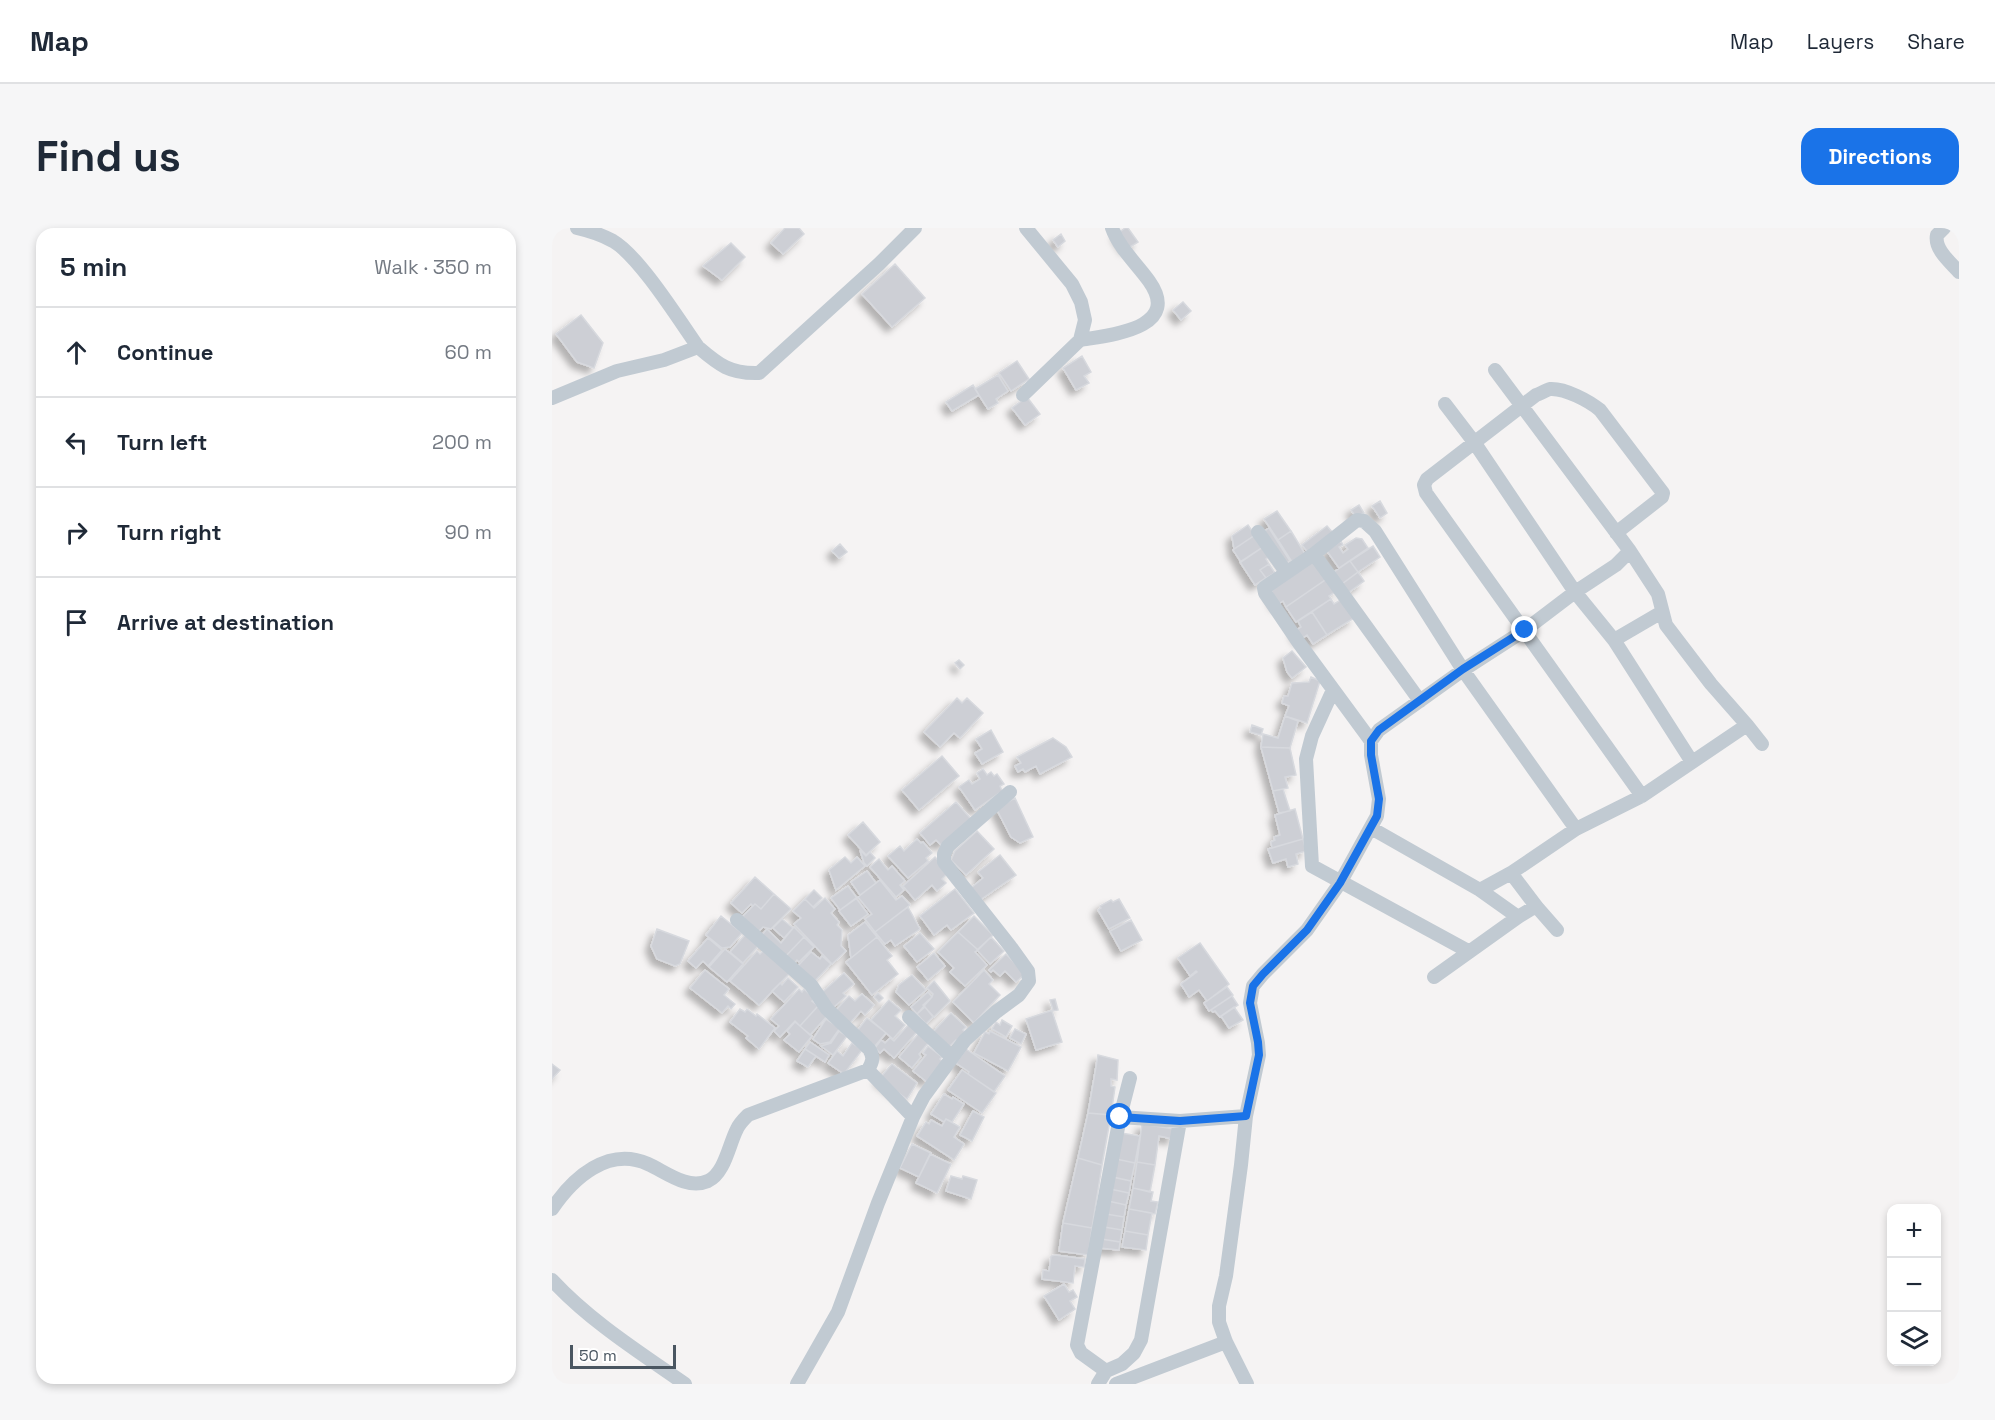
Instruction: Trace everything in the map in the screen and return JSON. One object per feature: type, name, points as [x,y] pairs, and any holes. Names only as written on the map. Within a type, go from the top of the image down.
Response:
[{"type":"street","points":[[578,228],[591,231],[614,242],[634,261],[698,347],[722,366],[742,374],[759,373],[879,264],[915,228]]},
{"type":"street","points":[[1023,395],[1080,340],[1085,320],[1081,302],[1072,284],[1026,228]]},
{"type":"street","points":[[1080,340],[1133,330],[1149,321],[1155,310],[1157,300],[1151,284],[1118,242],[1112,228]]},
{"type":"street","points":[[1944,228],[1937,235],[1936,243],[1959,272]]},
{"type":"street","points":[[552,398],[617,371],[664,360],[698,347]]},
{"type":"street","points":[[1495,370],[1630,551],[1658,594],[1666,625],[1711,684],[1762,744]]},
{"type":"street","points":[[1616,533],[1662,497],[1663,493],[1600,410],[1587,400],[1550,389],[1536,395],[1427,479],[1424,484],[1426,493],[1642,796]]},
{"type":"street","points":[[1445,404],[1474,442],[1575,592],[1614,640],[1692,762]]},
{"type":"street","points":[[1371,741],[1265,593],[1264,588],[1314,554],[1357,520],[1370,525],[1463,669],[1576,829]]},
{"type":"street","points":[[1258,532],[1286,572]]},
{"type":"street","points":[[1247,1384],[1218,1322],[1246,1116],[1259,1055],[1250,1003],[1253,986],[1307,930],[1340,883],[1377,816],[1379,807],[1371,741],[1379,730],[1463,669],[1525,630],[1616,564],[1630,551]]},
{"type":"street","points":[[1314,554],[1420,701]]},
{"type":"street","points":[[1614,640],[1662,612]]},
{"type":"street","points":[[1333,690],[1312,736],[1306,759],[1312,866],[1468,951]]},
{"type":"street","points":[[1479,890],[1511,873],[1576,829],[1642,796],[1747,725]]},
{"type":"street","points":[[797,1384],[838,1312],[878,1203],[913,1117],[924,1096],[965,1040],[1019,995],[1029,981],[1028,971],[944,862],[944,854],[948,846],[1010,792]]},
{"type":"street","points":[[1371,828],[1479,890],[1518,916]]},
{"type":"street","points":[[1511,873],[1557,930]]},
{"type":"street","points":[[1434,977],[1518,916],[1536,906]]},
{"type":"street","points":[[552,1209],[567,1187],[580,1176],[595,1167],[622,1158],[646,1163],[681,1181],[697,1184],[708,1180],[716,1175],[738,1127],[748,1115],[868,1070],[873,1056],[869,1049],[827,1009],[811,985],[737,920]]},
{"type":"street","points":[[909,1017],[952,1057]]},
{"type":"street","points":[[868,1070],[913,1117]]},
{"type":"street","points":[[1106,1371],[1081,1353],[1077,1346],[1120,1117],[1130,1078]]},
{"type":"street","points":[[1120,1117],[1180,1121],[1246,1116]]},
{"type":"street","points":[[1098,1384],[1106,1371],[1122,1364],[1134,1353],[1141,1340],[1180,1121]]},
{"type":"street","points":[[552,1280],[611,1332],[685,1384]]},
{"type":"street","points":[[1116,1384],[1226,1342]]},
{"type":"building","points":[[785,228],[799,228],[804,234],[783,254],[771,243]]},
{"type":"building","points":[[1128,228],[1138,242],[1127,249],[1117,234]]},
{"type":"building","points":[[1061,234],[1065,241],[1058,247],[1053,240]]},
{"type":"building","points":[[731,243],[745,257],[722,280],[703,266]]},
{"type":"building","points":[[895,264],[925,298],[892,327],[862,294]]},
{"type":"building","points":[[1183,302],[1191,311],[1181,320],[1173,310]]},
{"type":"building","points":[[581,315],[603,343],[594,368],[577,362],[556,334]]},
{"type":"building","points":[[1082,356],[1091,372],[1084,376],[1089,383],[1076,390],[1063,368]]},
{"type":"building","points":[[1017,361],[1029,379],[1011,391],[999,373]]},
{"type":"building","points":[[998,375],[1008,391],[996,399],[998,403],[988,409],[975,389]]},
{"type":"building","points":[[973,385],[979,395],[952,411],[946,402]]},
{"type":"building","points":[[1027,397],[1040,414],[1025,425],[1012,408]]},
{"type":"building","points":[[1380,501],[1387,513],[1380,518],[1372,506]]},
{"type":"building","points":[[1359,505],[1364,513],[1356,517],[1351,510]]},
{"type":"building","points":[[1277,511],[1291,531],[1278,540],[1264,519]]},
{"type":"building","points":[[1248,525],[1255,535],[1234,549],[1232,536]]},
{"type":"building","points":[[1327,526],[1334,534],[1309,554],[1302,545]]},
{"type":"building","points":[[1269,528],[1290,561],[1285,564],[1263,532]]},
{"type":"building","points":[[1291,531],[1305,554],[1292,562],[1278,540]]},
{"type":"building","points":[[1255,535],[1263,547],[1241,562],[1233,550]]},
{"type":"building","points":[[1356,538],[1362,539],[1368,548],[1339,568],[1327,551],[1341,541],[1343,545],[1339,547],[1343,553],[1348,549],[1345,545]]},
{"type":"building","points":[[840,544],[847,552],[839,558],[832,551]]},
{"type":"building","points":[[1373,546],[1380,557],[1358,572],[1350,561]]},
{"type":"building","points":[[1263,547],[1270,556],[1266,559],[1269,564],[1260,570],[1266,578],[1255,585],[1240,562]]},
{"type":"building","points":[[1314,560],[1328,578],[1286,607],[1283,601],[1277,605],[1271,589]]},
{"type":"building","points":[[1350,561],[1358,572],[1342,584],[1334,572]]},
{"type":"building","points":[[1269,564],[1275,573],[1266,578],[1260,570]]},
{"type":"building","points":[[1358,572],[1364,581],[1348,593],[1342,584]]},
{"type":"building","points":[[1328,578],[1337,591],[1329,596],[1331,599],[1296,622],[1286,607]]},
{"type":"building","points":[[1331,599],[1334,604],[1342,599],[1354,618],[1327,635],[1312,612]]},
{"type":"building","points":[[1312,612],[1327,635],[1313,644],[1307,635],[1300,640],[1295,631],[1301,627],[1298,621]]},
{"type":"building","points":[[1292,651],[1306,667],[1292,678],[1287,672],[1283,658]]},
{"type":"building","points":[[959,660],[964,665],[960,669],[955,663]]},
{"type":"building","points":[[1311,677],[1320,681],[1307,723],[1285,716],[1289,706],[1282,703],[1284,696],[1288,696],[1292,683],[1309,682]]},
{"type":"building","points":[[957,698],[962,703],[967,698],[983,713],[960,738],[954,733],[940,747],[924,732]]},
{"type":"building","points":[[1285,716],[1298,721],[1290,748],[1261,747],[1263,734],[1278,738]]},
{"type":"building","points":[[1252,725],[1263,729],[1261,735],[1250,732]]},
{"type":"building","points":[[991,730],[1003,752],[982,764],[975,753],[982,749],[976,739]]},
{"type":"building","points":[[1053,738],[1066,747],[1072,757],[1040,774],[1036,766],[1025,772],[1023,769],[1018,772],[1015,766],[1021,763],[1017,757]]},
{"type":"building","points":[[1261,747],[1290,748],[1296,775],[1285,777],[1288,788],[1273,791]]},
{"type":"building","points":[[942,756],[959,776],[919,810],[902,790]]},
{"type":"building","points":[[983,769],[987,775],[991,772],[994,776],[997,774],[1004,784],[1000,786],[1002,791],[975,810],[959,787],[969,780],[972,784],[980,779],[977,773]]},
{"type":"building","points":[[1283,789],[1290,811],[1279,813],[1273,791]]},
{"type":"building","points":[[1015,798],[1033,837],[1020,843],[1011,837],[996,808]]},
{"type":"building","points":[[956,802],[971,819],[941,845],[936,840],[930,845],[920,833]]},
{"type":"building","points":[[1295,809],[1303,839],[1272,848],[1271,842],[1275,840],[1274,837],[1280,835],[1275,815]]},
{"type":"building","points":[[863,822],[880,842],[866,855],[848,835]]},
{"type":"building","points":[[977,831],[994,849],[966,875],[951,860],[955,851]]},
{"type":"building","points":[[917,839],[923,842],[932,853],[926,858],[928,861],[908,878],[888,856],[900,846],[904,851]]},
{"type":"building","points":[[1303,839],[1306,851],[1296,854],[1298,864],[1288,867],[1286,859],[1273,863],[1268,849]]},
{"type":"building","points":[[860,850],[866,856],[870,852],[875,858],[867,866],[864,863]]},
{"type":"building","points":[[1000,855],[1016,875],[980,900],[971,888],[983,878],[978,872]]},
{"type":"building","points":[[845,857],[851,863],[857,857],[865,866],[836,890],[829,870]]},
{"type":"building","points":[[935,857],[949,872],[942,879],[946,883],[937,891],[932,885],[915,900],[903,886]]},
{"type":"building","points":[[879,859],[888,870],[892,866],[905,881],[900,885],[904,890],[896,897],[870,867]]},
{"type":"building","points":[[867,871],[876,883],[860,895],[851,882]]},
{"type":"building","points":[[755,877],[774,894],[761,909],[751,904],[742,913],[731,903]]},
{"type":"building","points":[[880,880],[896,900],[902,896],[910,905],[875,932],[865,919],[872,914],[858,897]]},
{"type":"building","points":[[848,886],[857,898],[840,910],[831,898]]},
{"type":"building","points":[[955,889],[974,913],[951,930],[947,925],[934,935],[920,916]]},
{"type":"building","points":[[814,890],[822,898],[813,907],[805,899]]},
{"type":"building","points":[[774,894],[791,909],[771,929],[763,927],[755,935],[743,916],[755,904],[761,909]]},
{"type":"building","points":[[825,898],[835,909],[831,913],[839,922],[837,925],[842,930],[841,946],[846,951],[832,964],[794,924],[801,918],[793,911],[805,899],[814,908]]},
{"type":"building","points":[[856,898],[868,914],[851,926],[839,911]]},
{"type":"building","points":[[1119,899],[1130,918],[1109,929],[1098,910],[1100,906],[1111,900],[1113,902]]},
{"type":"building","points":[[908,907],[920,929],[895,946],[891,940],[885,944],[875,932]]},
{"type":"building","points":[[721,916],[742,933],[730,947],[722,948],[706,935]]},
{"type":"building","points":[[974,916],[993,935],[978,950],[958,932]]},
{"type":"building","points":[[782,919],[793,928],[784,938],[773,928]]},
{"type":"building","points":[[1131,920],[1142,940],[1121,951],[1110,931]]},
{"type":"building","points":[[865,922],[877,937],[851,958],[848,935]]},
{"type":"building","points":[[794,927],[804,937],[783,959],[760,937],[767,929],[781,943]]},
{"type":"building","points":[[657,929],[689,941],[680,964],[675,966],[657,959],[651,946]]},
{"type":"building","points":[[958,932],[978,950],[975,952],[987,965],[965,986],[950,972],[954,968],[938,952]]},
{"type":"building","points":[[920,933],[934,949],[917,962],[904,946]]},
{"type":"building","points":[[745,935],[761,943],[743,963],[730,952]]},
{"type":"building","points":[[804,937],[814,947],[793,965],[785,957]]},
{"type":"building","points":[[877,937],[892,956],[887,960],[898,974],[872,995],[846,962]]},
{"type":"building","points":[[991,937],[1004,951],[990,964],[977,950]]},
{"type":"building","points":[[708,938],[722,950],[708,966],[703,961],[696,968],[688,961]]},
{"type":"building","points":[[1200,943],[1229,984],[1207,1001],[1199,990],[1189,997],[1181,984],[1197,972],[1190,976],[1178,958]]},
{"type":"building","points":[[725,949],[743,964],[727,982],[709,967]]},
{"type":"building","points":[[757,951],[760,954],[763,951],[791,972],[759,1005],[730,981]]},
{"type":"building","points":[[811,952],[820,959],[822,956],[831,964],[813,983],[796,968]]},
{"type":"building","points":[[934,953],[945,966],[928,980],[917,967]]},
{"type":"building","points":[[1006,954],[1025,974],[1016,982],[1005,971],[1000,976],[993,970],[991,972],[989,970]]},
{"type":"building","points":[[705,970],[729,989],[724,995],[735,1004],[731,1009],[728,1006],[722,1013],[690,988]]},
{"type":"building","points":[[984,970],[993,980],[989,984],[1000,995],[974,1023],[953,1002]]},
{"type":"building","points":[[844,973],[854,984],[843,993],[846,996],[833,1008],[820,994]]},
{"type":"building","points":[[912,975],[926,990],[909,1005],[896,992],[899,985]]},
{"type":"building","points":[[788,978],[798,987],[784,1002],[772,991]]},
{"type":"building","points":[[934,981],[950,1001],[934,1017],[923,1005],[932,997],[933,994],[927,988]]},
{"type":"building","points":[[1227,987],[1233,995],[1209,1011],[1204,1003]]},
{"type":"building","points":[[799,989],[802,992],[804,989],[814,998],[812,1001],[818,1006],[800,1026],[795,1021],[780,1037],[774,1031],[779,1026],[771,1019]]},
{"type":"building","points":[[928,992],[932,997],[917,1014],[911,1007]]},
{"type":"building","points":[[878,993],[883,998],[879,1002],[874,997]]},
{"type":"building","points":[[862,994],[874,1005],[865,1015],[861,1011],[849,1024],[835,1011],[849,996],[855,1001]]},
{"type":"building","points":[[1232,996],[1238,1005],[1220,1017],[1211,1010]]},
{"type":"building","points":[[1055,999],[1058,1010],[1052,1011],[1062,1042],[1036,1050],[1026,1019],[1053,1010],[1050,1000]]},
{"type":"building","points":[[889,1000],[901,1010],[895,1016],[905,1025],[893,1039],[871,1020]]},
{"type":"building","points":[[818,1006],[829,1014],[810,1035],[800,1026]]},
{"type":"building","points":[[925,1007],[933,1017],[926,1024],[917,1014]]},
{"type":"building","points":[[1234,1007],[1243,1020],[1229,1028],[1221,1016]]},
{"type":"building","points":[[740,1009],[745,1012],[747,1009],[756,1016],[757,1014],[775,1028],[759,1049],[746,1038],[748,1036],[730,1022]]},
{"type":"building","points":[[951,1013],[966,1027],[963,1030],[966,1033],[958,1042],[956,1040],[949,1047],[933,1032]]},
{"type":"building","points":[[867,1018],[886,1033],[875,1046],[857,1031]]},
{"type":"building","points":[[826,1019],[840,1028],[830,1042],[820,1044],[813,1039]]},
{"type":"building","points":[[1002,1020],[1012,1026],[1006,1037],[992,1029],[996,1022],[1000,1025]]},
{"type":"building","points":[[795,1022],[812,1036],[799,1052],[784,1040],[790,1034],[787,1031]]},
{"type":"building","points":[[909,1024],[917,1032],[894,1058],[884,1049],[880,1053],[875,1048],[881,1040],[885,1043],[890,1038],[894,1041]]},
{"type":"building","points":[[1015,1029],[1026,1034],[1021,1044],[1010,1038]]},
{"type":"building","points":[[839,1031],[847,1036],[833,1055],[821,1046],[831,1043]]},
{"type":"building","points":[[990,1031],[1021,1047],[1008,1071],[974,1053],[985,1032],[989,1034]]},
{"type":"building","points":[[919,1033],[930,1041],[919,1054],[921,1057],[912,1068],[899,1057]]},
{"type":"building","points":[[810,1042],[829,1055],[825,1062],[805,1049]]},
{"type":"building","points":[[852,1043],[862,1050],[844,1074],[828,1063],[837,1051],[843,1056]]},
{"type":"building","points":[[928,1046],[942,1057],[940,1059],[943,1062],[927,1082],[913,1071],[926,1055],[923,1053]]},
{"type":"building","points":[[805,1049],[816,1056],[808,1067],[797,1061]]},
{"type":"building","points":[[966,1049],[1005,1076],[994,1092],[956,1063]]},
{"type":"building","points":[[1098,1055],[1118,1060],[1117,1080],[1111,1079],[1111,1086],[1115,1087],[1111,1115],[1088,1113]]},
{"type":"building","points":[[552,1064],[560,1070],[552,1079]]},
{"type":"building","points":[[892,1064],[917,1083],[907,1099],[879,1079]]},
{"type":"building","points":[[962,1070],[996,1093],[982,1113],[948,1090]]},
{"type":"building","points":[[944,1094],[964,1104],[952,1122],[946,1119],[944,1122],[931,1114]]},
{"type":"building","points":[[973,1111],[984,1117],[972,1141],[960,1135]]},
{"type":"building","points":[[1088,1113],[1111,1115],[1102,1165],[1078,1158]]},
{"type":"building","points":[[946,1119],[960,1127],[954,1137],[964,1144],[954,1160],[917,1136],[926,1122],[929,1124],[931,1120],[942,1126]]},
{"type":"building","points":[[1142,1124],[1174,1129],[1173,1139],[1159,1136],[1155,1165],[1137,1162]]},
{"type":"building","points":[[1121,1133],[1140,1136],[1135,1163],[1116,1159]]},
{"type":"building","points":[[912,1144],[931,1153],[919,1177],[900,1168]]},
{"type":"building","points":[[930,1154],[951,1164],[937,1193],[916,1183]]},
{"type":"building","points":[[1078,1158],[1102,1165],[1092,1228],[1063,1223]]},
{"type":"building","points":[[1116,1159],[1135,1163],[1131,1181],[1113,1177]]},
{"type":"building","points":[[1137,1162],[1155,1165],[1150,1192],[1133,1188]]},
{"type":"building","points":[[951,1176],[962,1179],[963,1176],[977,1180],[971,1199],[946,1191]]},
{"type":"building","points":[[1112,1177],[1131,1181],[1129,1193],[1110,1189]]},
{"type":"building","points":[[1133,1188],[1153,1192],[1151,1201],[1158,1202],[1155,1214],[1129,1209]]},
{"type":"building","points":[[1110,1189],[1129,1193],[1126,1205],[1108,1201]]},
{"type":"building","points":[[1108,1201],[1126,1205],[1124,1217],[1106,1214]]},
{"type":"building","points":[[1129,1209],[1152,1213],[1148,1235],[1125,1231]]},
{"type":"building","points":[[1106,1214],[1124,1217],[1122,1230],[1104,1227]]},
{"type":"building","points":[[1063,1223],[1092,1228],[1088,1255],[1059,1251]]},
{"type":"building","points":[[1104,1227],[1122,1230],[1120,1242],[1101,1239]]},
{"type":"building","points":[[1125,1231],[1148,1235],[1146,1250],[1122,1247]]},
{"type":"building","points":[[1101,1239],[1120,1242],[1119,1250],[1100,1248]]},
{"type":"building","points":[[1051,1256],[1085,1259],[1084,1267],[1075,1266],[1073,1283],[1042,1279],[1043,1270],[1049,1271]]},
{"type":"building","points":[[1064,1284],[1069,1292],[1073,1290],[1077,1297],[1070,1301],[1075,1309],[1059,1320],[1044,1296]]},
{"type":"route","points":[[1120,1117],[1180,1121],[1246,1116],[1259,1055],[1250,1003],[1253,986],[1307,930],[1340,883],[1377,816],[1379,799],[1371,755],[1371,741],[1379,730],[1463,669],[1525,630]]}]
